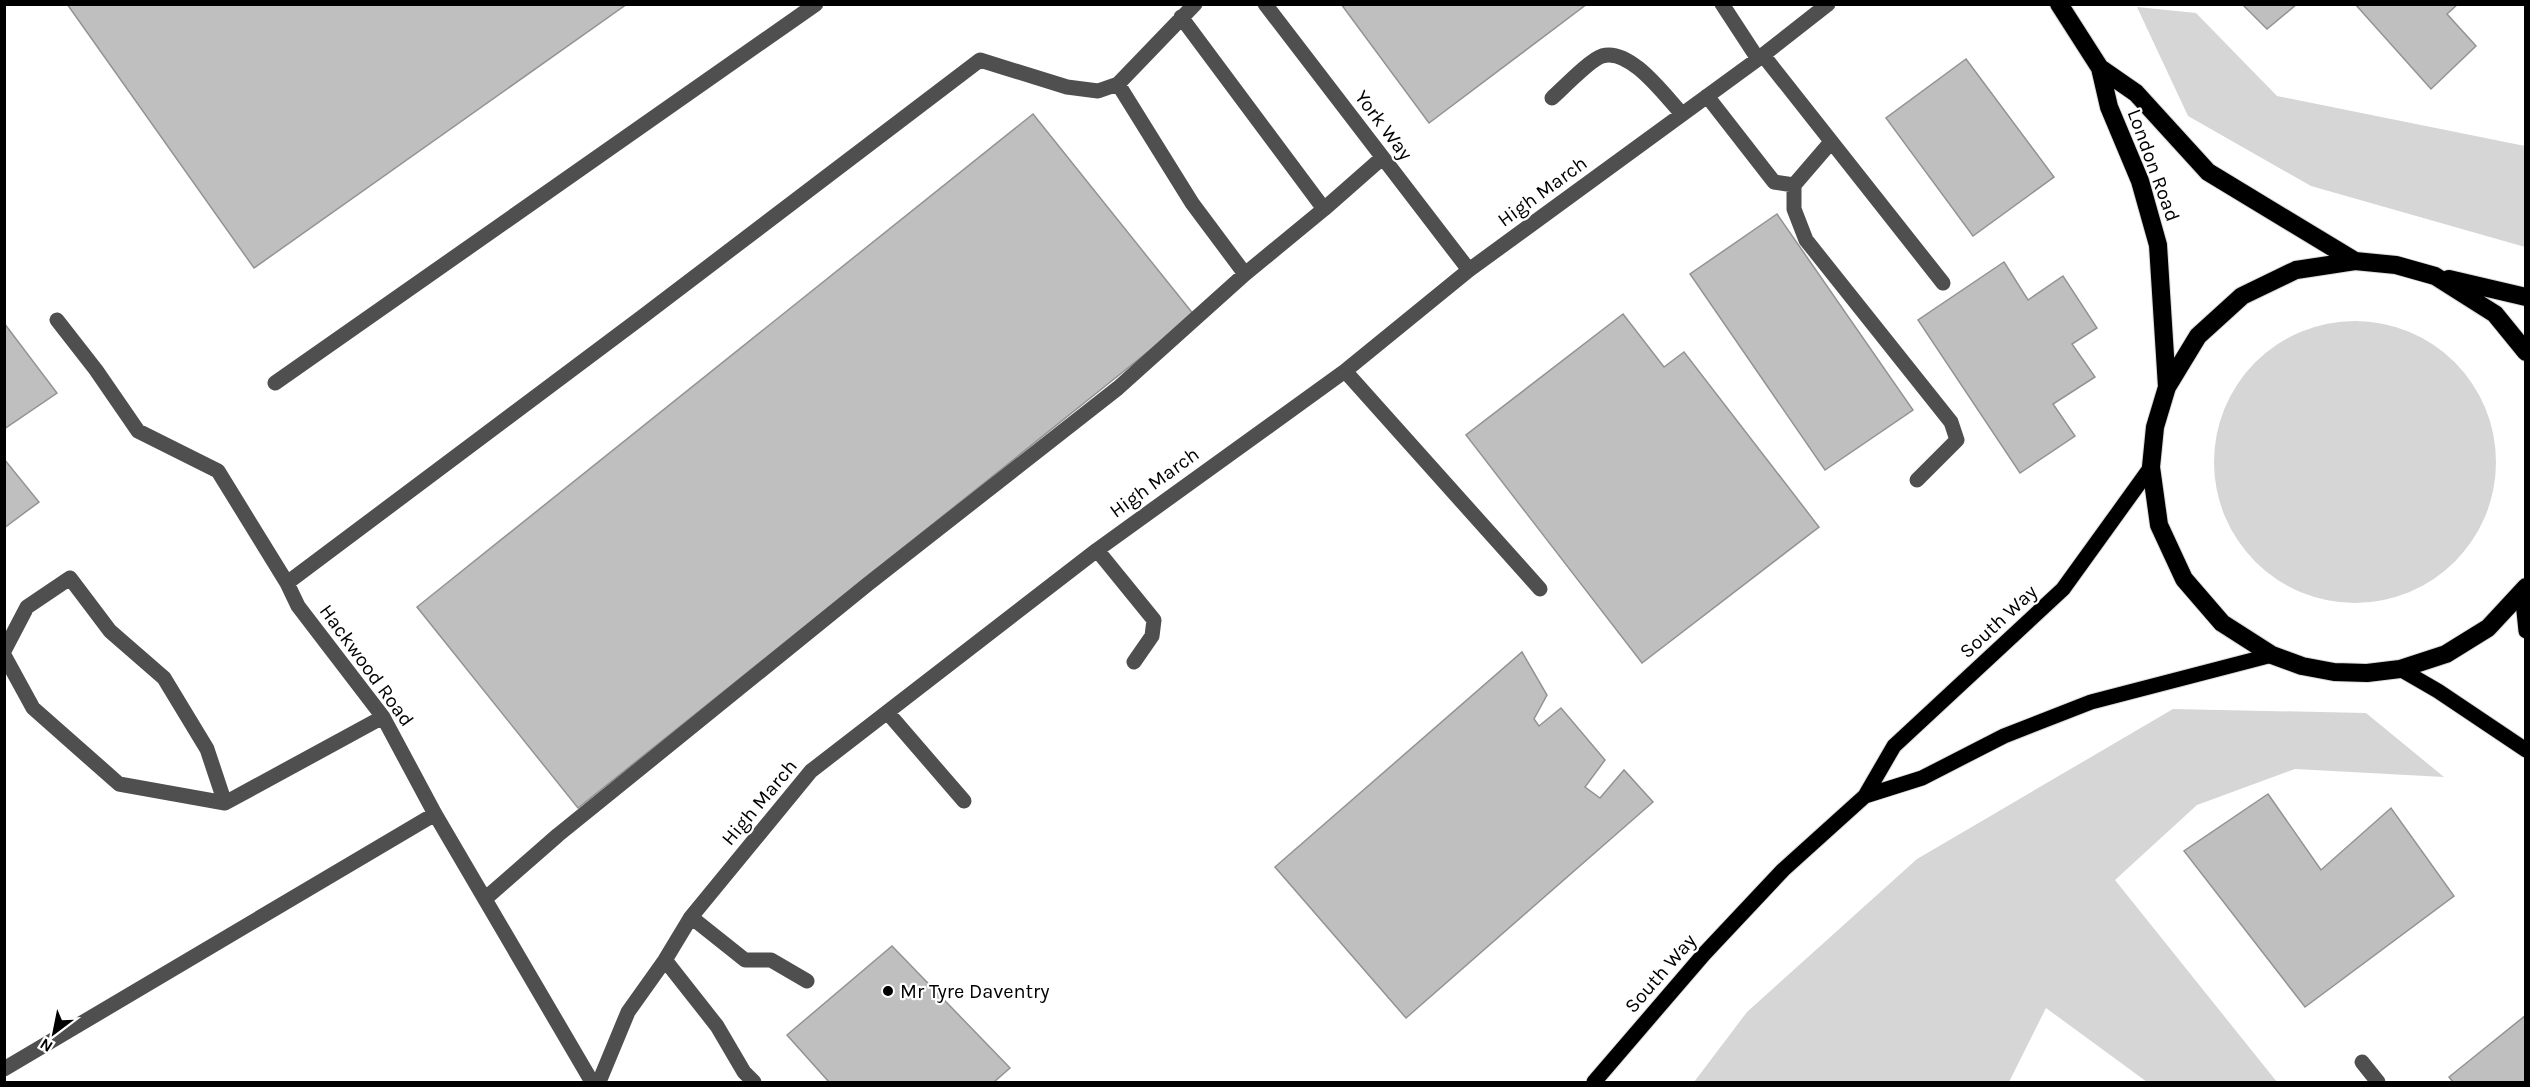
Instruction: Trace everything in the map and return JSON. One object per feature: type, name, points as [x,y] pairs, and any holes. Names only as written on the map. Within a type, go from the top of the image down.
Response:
[{"type":"highway","name":"London Road","points":[[2059,4],[2100,68],[2109,106],[2140,181],[2158,245],[2167,387]]},
{"type":"highway","name":"London Road","points":[[2100,68],[2136,93],[2208,172],[2355,261]]},
{"type":"highway","points":[[2524,590],[2488,628],[2446,654],[2400,669],[2367,674],[2334,672],[2302,666],[2272,655],[2222,623],[2184,579],[2159,525],[2151,468],[2155,427],[2167,387],[2198,336],[2242,296],[2296,270],[2355,261],[2396,265],[2526,297]]},
{"type":"highway","points":[[2435,276],[2495,314],[2526,352]]},
{"type":"main road","name":"South Way","points":[[1594,1083],[1704,954],[1783,870],[1865,796],[1894,746],[2063,589],[2151,468]]},
{"type":"main road","points":[[2524,590],[2526,631]]},
{"type":"main road","name":"South Way","points":[[1865,796],[1922,778],[2004,736],[2091,702],[2272,655]]},
{"type":"main road","points":[[2400,669],[2438,691],[2526,750]]},
{"type":"street","points":[[275,383],[816,4]]},
{"type":"street","points":[[287,583],[680,289],[980,60],[1067,87],[1098,91],[1118,84],[1195,4]]},
{"type":"street","name":"York Way","points":[[1265,4],[1469,270]]},
{"type":"street","points":[[1722,4],[1760,57],[1832,142],[1943,284]]},
{"type":"street","name":"High March","points":[[599,1083],[628,1012],[665,960],[691,917],[811,771],[1096,550],[1345,371],[1469,270],[1760,57],[1828,4]]},
{"type":"street","points":[[1181,17],[1324,208]]},
{"type":"street","points":[[1552,98],[1601,56],[1614,54],[1638,67],[1682,114]]},
{"type":"street","points":[[1118,84],[1192,203],[1245,274]]},
{"type":"street","points":[[1707,96],[1774,182],[1794,185]]},
{"type":"street","points":[[1832,142],[1794,185],[1794,209],[1806,240],[1951,422],[1957,441],[1917,480]]},
{"type":"street","points":[[486,898],[558,835],[868,584],[1118,388],[1245,274],[1382,158]]},
{"type":"street","name":"Hackwood Road","points":[[57,320],[96,370],[138,431],[218,471],[287,583],[298,606],[383,717],[435,814],[592,1083]]},
{"type":"street","points":[[1345,371],[1540,589]]},
{"type":"street","points":[[1096,550],[1154,620],[1152,636],[1134,662]]},
{"type":"street","points":[[225,803],[207,749],[164,678],[110,631],[70,578],[27,607],[6,659],[33,708],[119,784],[225,803],[383,717]]},
{"type":"street","points":[[888,713],[964,801]]},
{"type":"street","points":[[4,1069],[435,814]]},
{"type":"street","points":[[691,917],[745,960],[771,960],[807,981]]},
{"type":"street","points":[[665,960],[717,1026],[744,1072],[754,1083]]},
{"type":"street","points":[[2362,1062],[2378,1083]]},
{"type":"shaded area","points":[[2137,7],[2196,13],[2277,96],[2525,146],[2525,247],[2311,186],[2188,116]]},
{"type":"shaded area","points":[[2369,321],[2383,323],[2422,337],[2455,362],[2473,383],[2486,408],[2494,434],[2496,462],[2494,490],[2486,516],[2473,541],[2455,562],[2434,580],[2409,593],[2383,601],[2341,603],[2327,601],[2288,587],[2265,571],[2246,552],[2230,529],[2216,490],[2214,448],[2216,434],[2230,395],[2246,372],[2265,353],[2288,337],[2327,323]]},
{"type":"shaded area","points":[[2173,709],[2366,713],[2444,777],[2295,769],[2197,805],[2115,880],[2277,1082],[2147,1082],[2046,1008],[2009,1082],[1694,1082],[1747,1012],[1917,859]]},
{"type":"building","points":[[67,4],[627,4],[254,268]]},
{"type":"building","points":[[1341,4],[1587,4],[1429,123]]},
{"type":"building","points":[[2242,4],[2297,4],[2267,29]]},
{"type":"building","points":[[2355,4],[2458,4],[2447,14],[2476,46],[2431,89]]},
{"type":"building","points":[[1966,59],[2054,177],[1973,236],[1886,118]]},
{"type":"building","points":[[1033,114],[1194,315],[578,808],[417,607]]},
{"type":"building","points":[[1777,214],[1913,410],[1825,470],[1690,274]]},
{"type":"building","points":[[2004,262],[2028,300],[2063,276],[2097,328],[2072,344],[2095,377],[2053,404],[2075,436],[2020,473],[1918,320]]},
{"type":"building","points":[[1623,314],[1664,367],[1684,352],[1819,527],[1642,663],[1466,435]]},
{"type":"building","points":[[4,323],[57,393],[4,429]]},
{"type":"building","points":[[4,459],[39,502],[4,528]]},
{"type":"building","points":[[1522,652],[1547,695],[1534,719],[1539,726],[1561,708],[1605,760],[1585,787],[1600,798],[1624,770],[1653,802],[1406,1018],[1275,867]]},
{"type":"building","points":[[2268,794],[2321,870],[2391,808],[2454,896],[2305,1007],[2184,851]]},
{"type":"building","name":"Mr Tyre Daventry","points":[[892,946],[1010,1068],[994,1082],[829,1082],[787,1035]]},
{"type":"building","points":[[2526,1015],[2526,1082],[2453,1082],[2449,1077]]},
{"type":"place","name":"Mr Tyre Daventry","points":[[888,991]]}]
